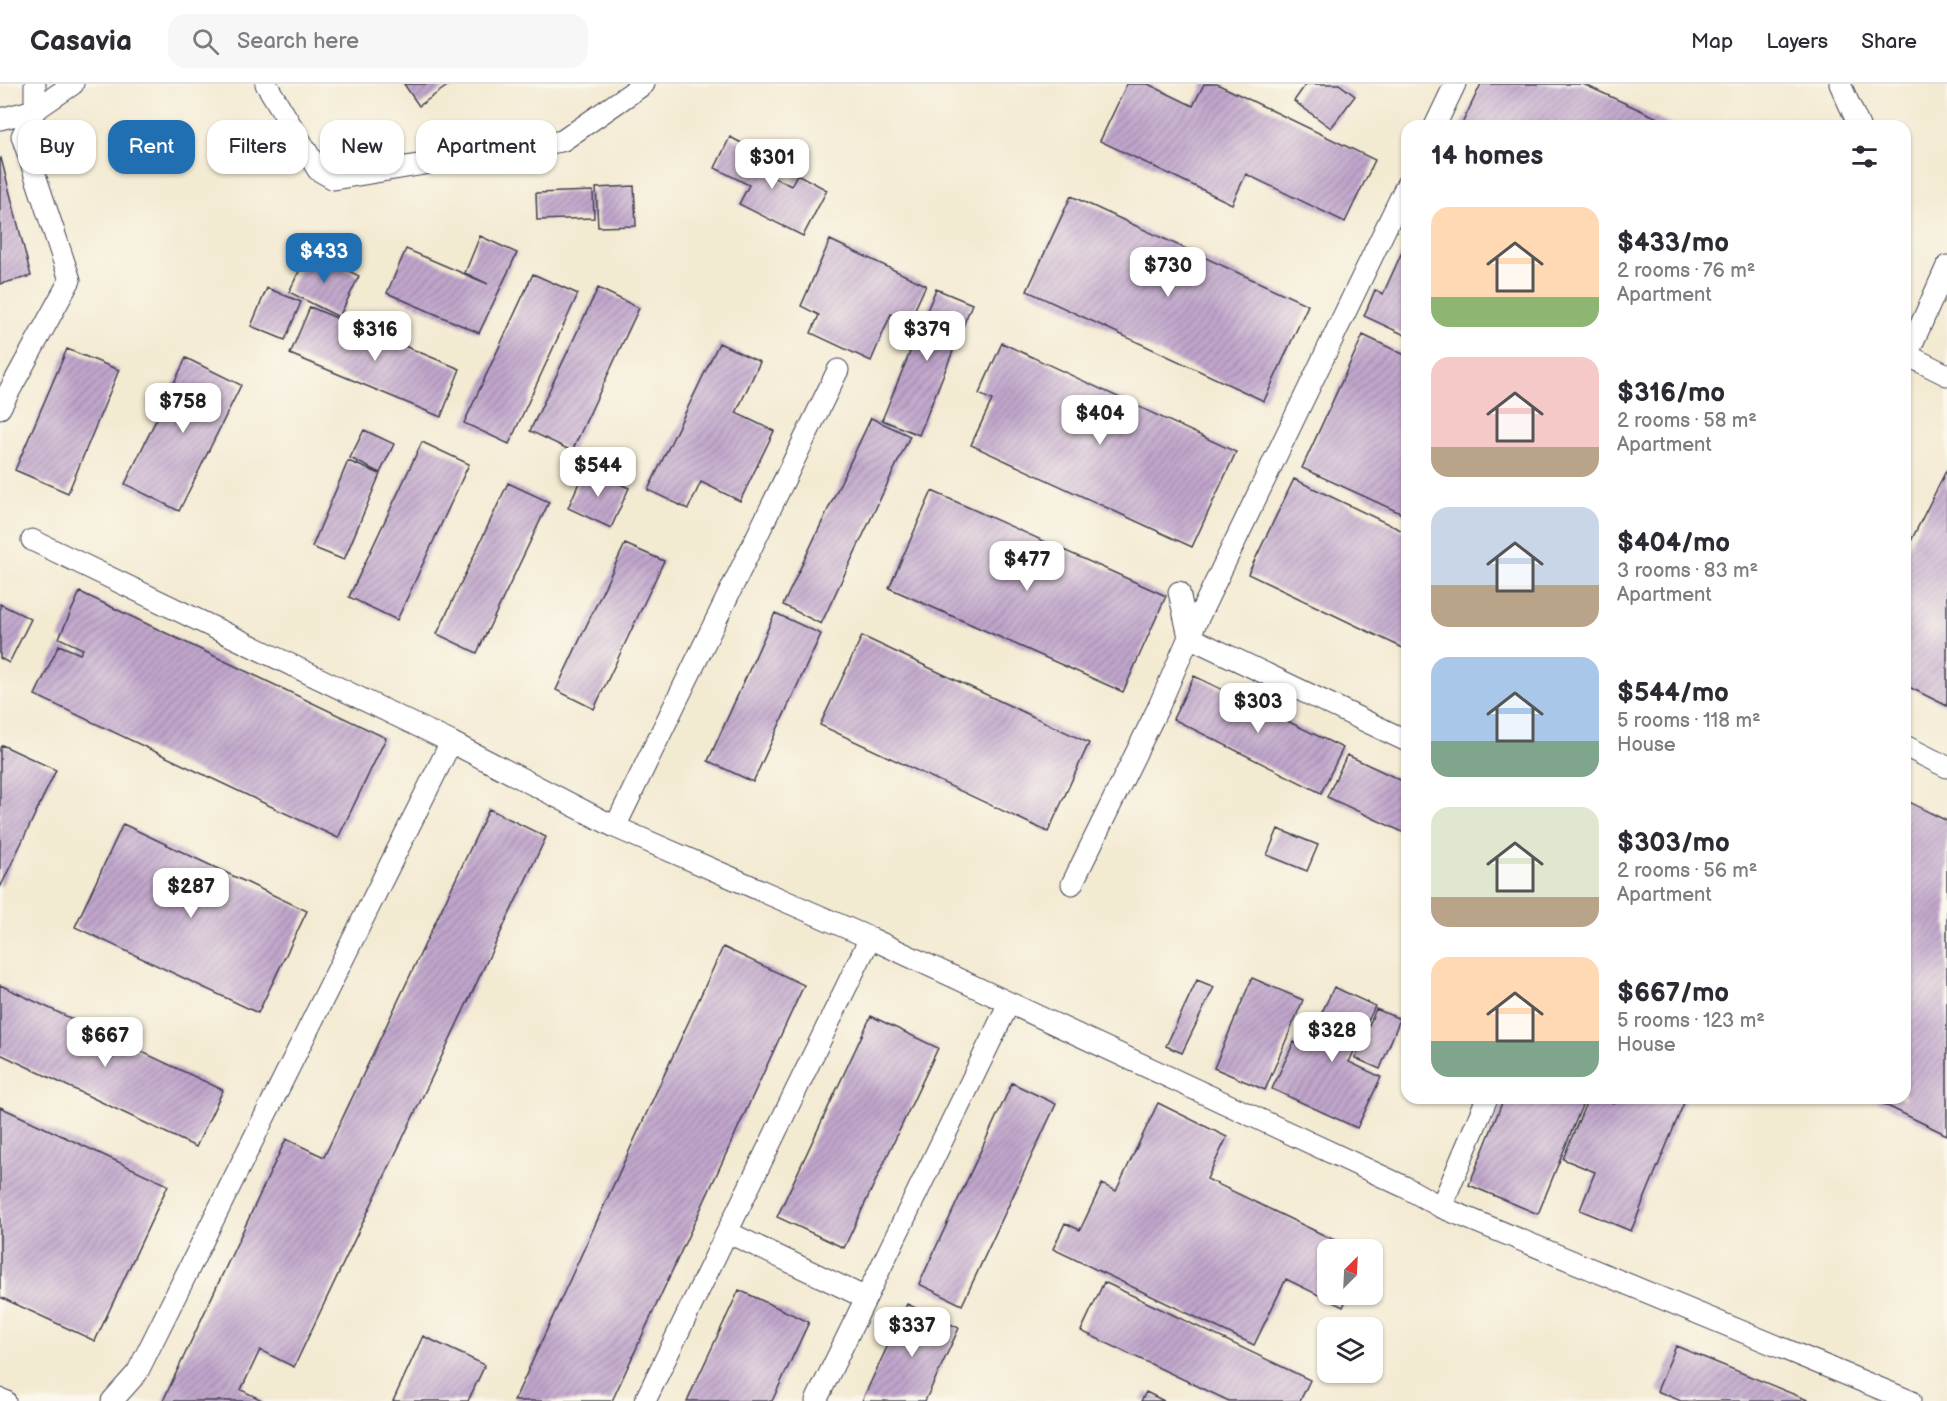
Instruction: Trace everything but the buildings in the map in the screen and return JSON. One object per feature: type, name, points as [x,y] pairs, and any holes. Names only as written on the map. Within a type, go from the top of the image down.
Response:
[{"type":"lane","points":[[0,408],[70,280],[22,136],[35,110],[35,84]]},
{"type":"lane","points":[[0,119],[35,110],[73,84]]},
{"type":"lane","points":[[266,84],[318,170],[334,179],[562,141],[644,84]]},
{"type":"lane","points":[[1438,120],[1455,84]]},
{"type":"lane","points":[[1840,84],[1856,120]]},
{"type":"lane","points":[[1072,884],[1401,196]]},
{"type":"lane","points":[[1911,346],[1947,266]]},
{"type":"lane","points":[[1911,359],[1947,375]]},
{"type":"lane","points":[[615,827],[838,370]]},
{"type":"lane","points":[[32,540],[451,742],[615,827],[870,938],[1405,1188],[1441,1207],[1910,1401]]},
{"type":"lane","points":[[1179,592],[1189,637]]},
{"type":"lane","points":[[1189,637],[1401,738]]},
{"type":"lane","points":[[112,1401],[137,1373],[451,742]]},
{"type":"lane","points":[[1911,749],[1947,767]]},
{"type":"lane","points":[[645,1401],[870,938]]},
{"type":"lane","points":[[816,1401],[1009,1002]]},
{"type":"lane","points":[[1441,1207],[1484,1104]]},
{"type":"lane","points":[[727,1232],[866,1298]]},
{"type":"lane","points":[[0,1399],[5,1401]]}]
